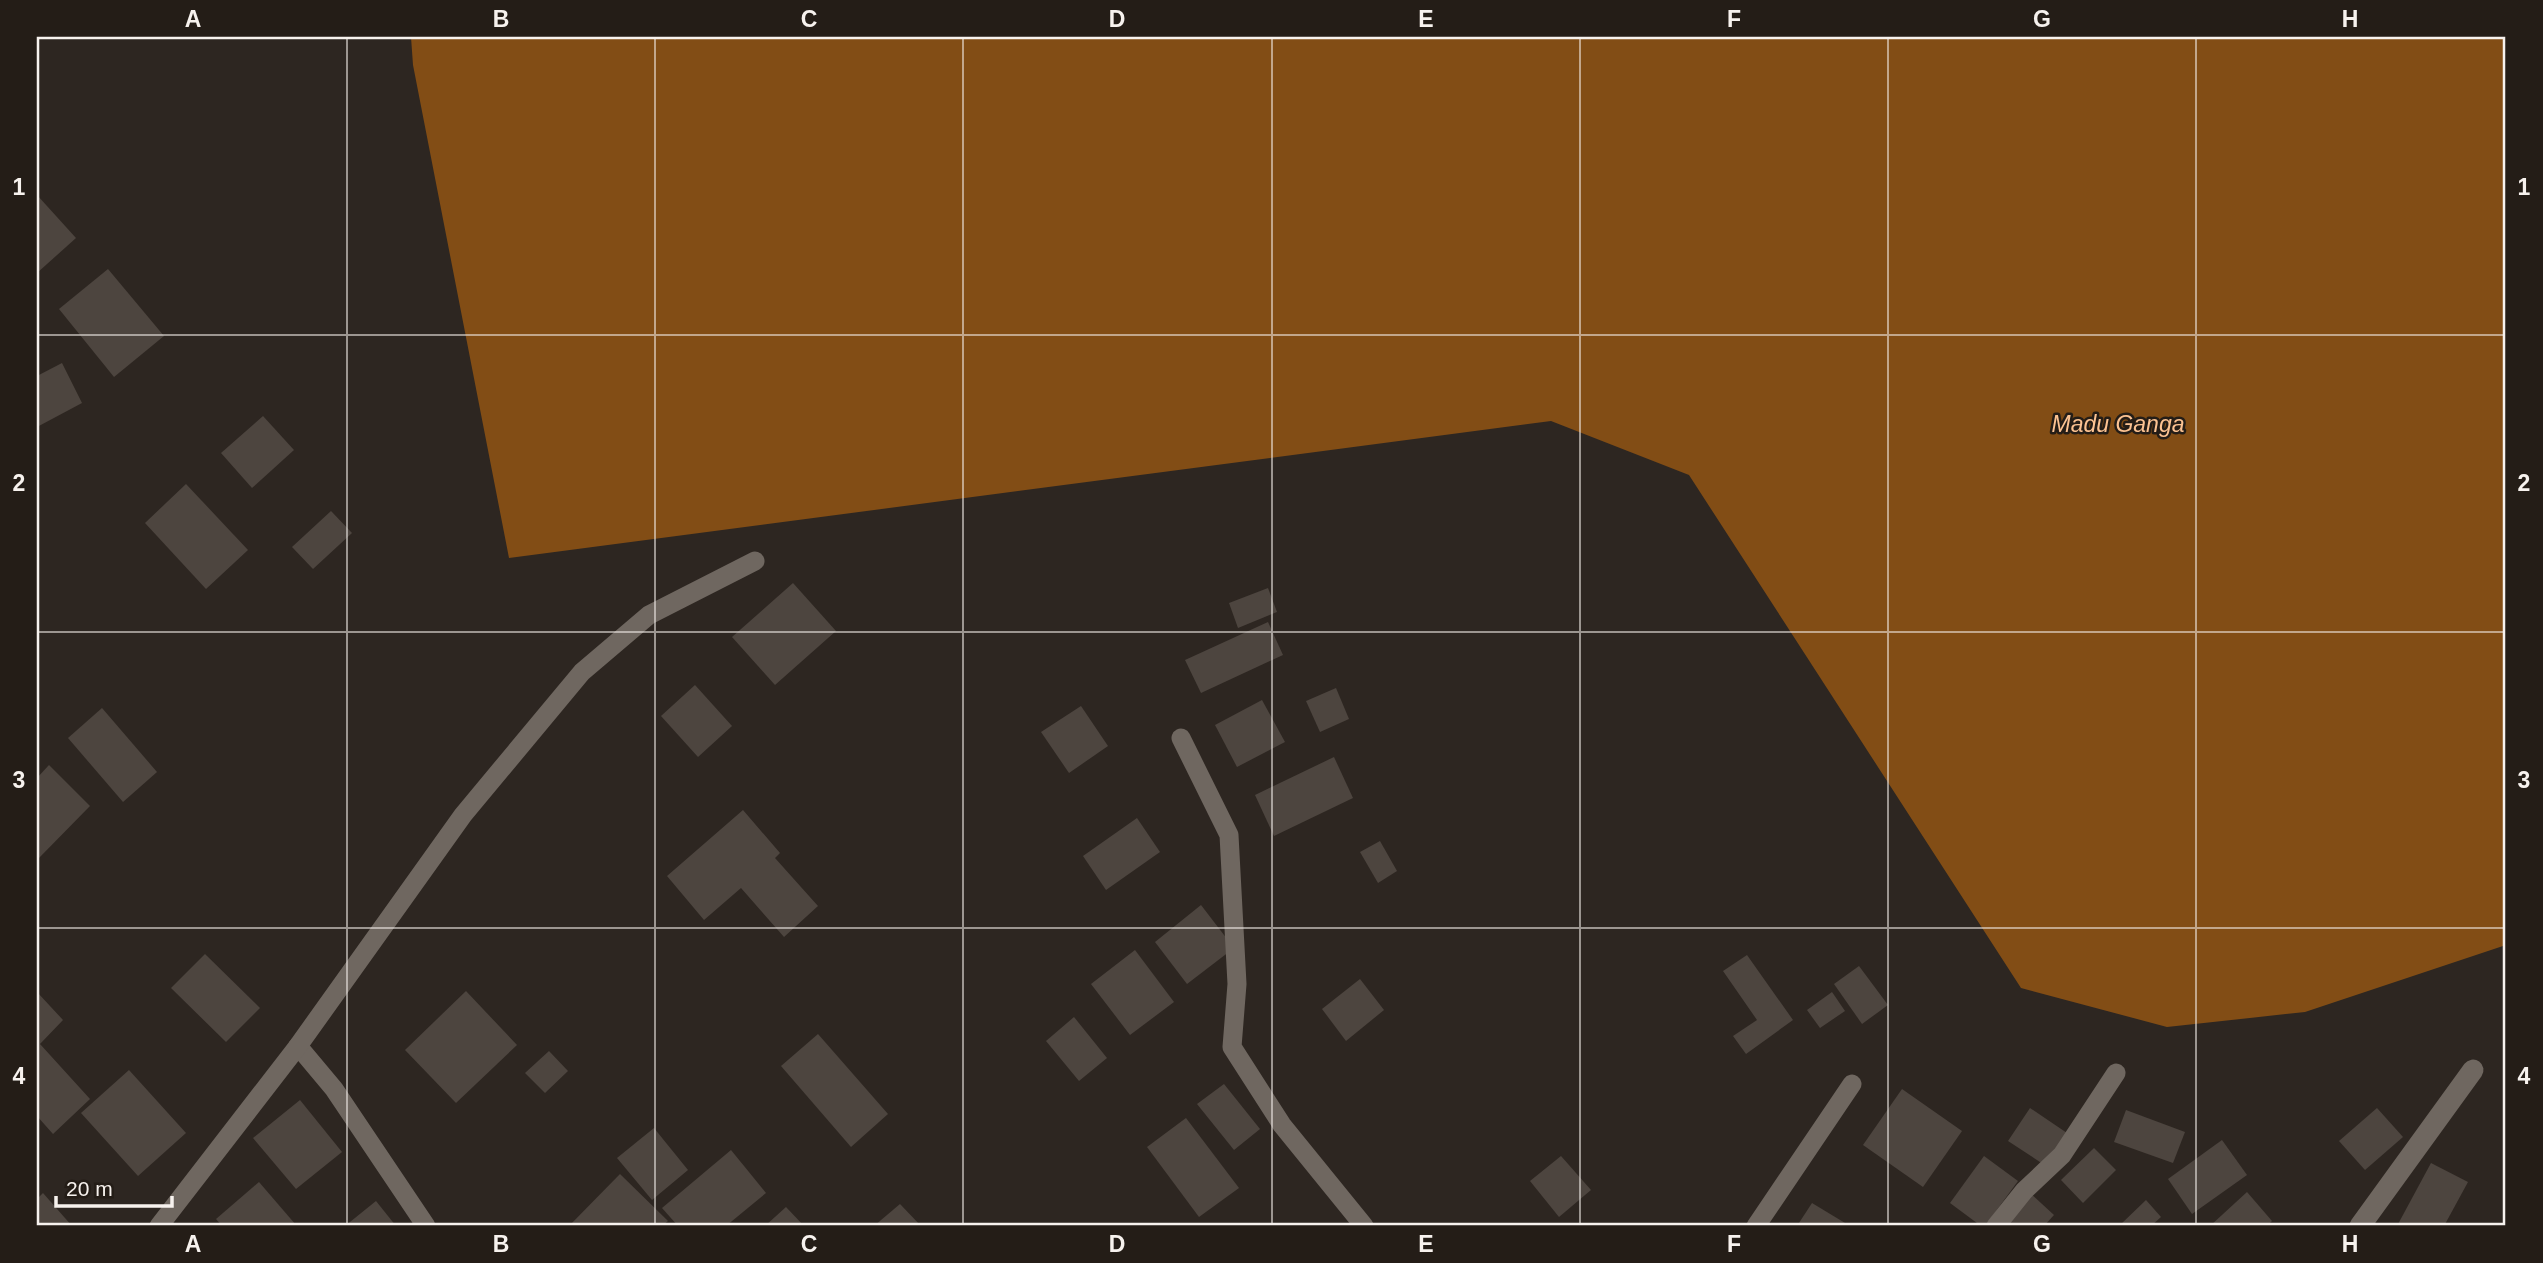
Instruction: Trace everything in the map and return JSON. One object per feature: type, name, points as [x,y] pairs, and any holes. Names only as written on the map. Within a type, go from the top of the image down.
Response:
[{"type":"street","points":[[2360,1226],[2473,1070]]},
{"type":"lane","points":[[159,1226],[298,1046],[463,814],[582,672],[649,615],[755,561]]},
{"type":"lane","points":[[1181,738],[1229,835],[1237,984],[1232,1046],[1282,1125],[1364,1226]]},
{"type":"lane","points":[[298,1046],[334,1089],[426,1226]]},
{"type":"lane","points":[[1996,1226],[2024,1191],[2062,1155],[2116,1073]]},
{"type":"lane","points":[[1756,1226],[1852,1084]]},
{"type":"water","name":"Madu Ganga","points":[[411,37],[2506,37],[2506,945],[2305,1012],[2167,1027],[2021,988],[1689,475],[1551,421],[509,558],[413,65]]},
{"type":"building","points":[[37,195],[76,238],[37,273]]},
{"type":"building","points":[[108,269],[164,336],[114,377],[59,309]]},
{"type":"building","points":[[62,363],[82,403],[37,427],[37,376]]},
{"type":"building","points":[[263,416],[294,450],[252,488],[221,453]]},
{"type":"building","points":[[186,484],[248,550],[206,589],[145,523]]},
{"type":"building","points":[[331,511],[352,533],[313,569],[292,547]]},
{"type":"building","points":[[793,583],[836,631],[775,685],[732,637]]},
{"type":"building","points":[[1268,588],[1277,612],[1238,628],[1229,603]]},
{"type":"building","points":[[1268,622],[1283,655],[1201,693],[1185,660]]},
{"type":"building","points":[[695,685],[732,726],[698,757],[661,716]]},
{"type":"building","points":[[1336,688],[1349,719],[1320,732],[1306,701]]},
{"type":"building","points":[[1262,700],[1285,742],[1237,767],[1215,725]]},
{"type":"building","points":[[1081,706],[1108,746],[1069,773],[1041,732]]},
{"type":"building","points":[[102,708],[157,772],[123,802],[68,738]]},
{"type":"building","points":[[1334,757],[1353,798],[1274,836],[1255,795]]},
{"type":"building","points":[[49,765],[90,806],[37,860],[37,778]]},
{"type":"building","points":[[743,810],[780,853],[775,858],[818,906],[784,937],[741,888],[704,920],[667,876]]},
{"type":"building","points":[[1137,818],[1160,852],[1106,890],[1083,856]]},
{"type":"building","points":[[1380,841],[1397,871],[1378,883],[1360,852]]},
{"type":"building","points":[[1201,905],[1234,948],[1187,984],[1155,942]]},
{"type":"building","points":[[1135,950],[1174,1002],[1130,1035],[1091,984]]},
{"type":"building","points":[[205,954],[260,1008],[226,1042],[171,988]]},
{"type":"building","points":[[1747,955],[1793,1020],[1746,1054],[1733,1036],[1757,1020],[1723,971]]},
{"type":"building","points":[[1859,966],[1888,1005],[1862,1024],[1834,984]]},
{"type":"building","points":[[1360,979],[1384,1010],[1346,1041],[1322,1009]]},
{"type":"building","points":[[466,991],[517,1045],[456,1103],[405,1050]]},
{"type":"building","points":[[37,992],[63,1020],[40,1044],[90,1099],[53,1134],[37,1116]]},
{"type":"building","points":[[1832,992],[1845,1011],[1820,1028],[1807,1010]]},
{"type":"building","points":[[1074,1017],[1107,1058],[1079,1081],[1046,1041]]},
{"type":"building","points":[[818,1034],[888,1114],[851,1147],[781,1066]]},
{"type":"building","points":[[549,1051],[568,1071],[545,1093],[525,1073]]},
{"type":"building","points":[[129,1070],[186,1133],[138,1176],[81,1113]]},
{"type":"building","points":[[1224,1084],[1260,1129],[1234,1150],[1197,1104]]},
{"type":"building","points":[[1902,1089],[1962,1131],[1923,1187],[1863,1145]]},
{"type":"building","points":[[300,1100],[342,1152],[296,1189],[253,1138]]},
{"type":"building","points":[[2030,1108],[2067,1133],[2046,1166],[2008,1141]]},
{"type":"building","points":[[2377,1108],[2403,1137],[2365,1170],[2339,1141]]},
{"type":"building","points":[[2126,1110],[2185,1132],[2173,1163],[2114,1142]]},
{"type":"building","points":[[1186,1118],[1239,1188],[1199,1217],[1147,1147]]},
{"type":"building","points":[[654,1128],[688,1170],[652,1200],[617,1158]]},
{"type":"building","points":[[2222,1140],[2247,1175],[2192,1214],[2168,1179]]},
{"type":"building","points":[[2094,1148],[2116,1170],[2083,1203],[2061,1180]]},
{"type":"building","points":[[731,1150],[766,1193],[726,1226],[678,1226],[662,1208]]},
{"type":"building","points":[[1561,1156],[1591,1190],[1559,1217],[1530,1181]]},
{"type":"building","points":[[1984,1156],[2018,1181],[1985,1226],[1981,1226],[1950,1203]]},
{"type":"building","points":[[2431,1163],[2468,1182],[2444,1226],[2397,1226]]},
{"type":"building","points":[[620,1174],[668,1221],[662,1226],[569,1226]]},
{"type":"building","points":[[259,1182],[296,1225],[222,1226],[216,1219]]},
{"type":"building","points":[[2247,1192],[2272,1221],[2267,1226],[2210,1226]]},
{"type":"building","points":[[43,1193],[72,1226],[37,1226],[37,1199]]},
{"type":"building","points":[[2030,1193],[2054,1215],[2044,1226],[2002,1226]]},
{"type":"building","points":[[2146,1200],[2161,1217],[2151,1226],[2119,1226]]},
{"type":"building","points":[[376,1201],[396,1226],[345,1226]]},
{"type":"building","points":[[1812,1203],[1850,1226],[1797,1226]]},
{"type":"building","points":[[900,1204],[921,1226],[874,1226]]},
{"type":"building","points":[[786,1207],[804,1226],[765,1226]]}]
